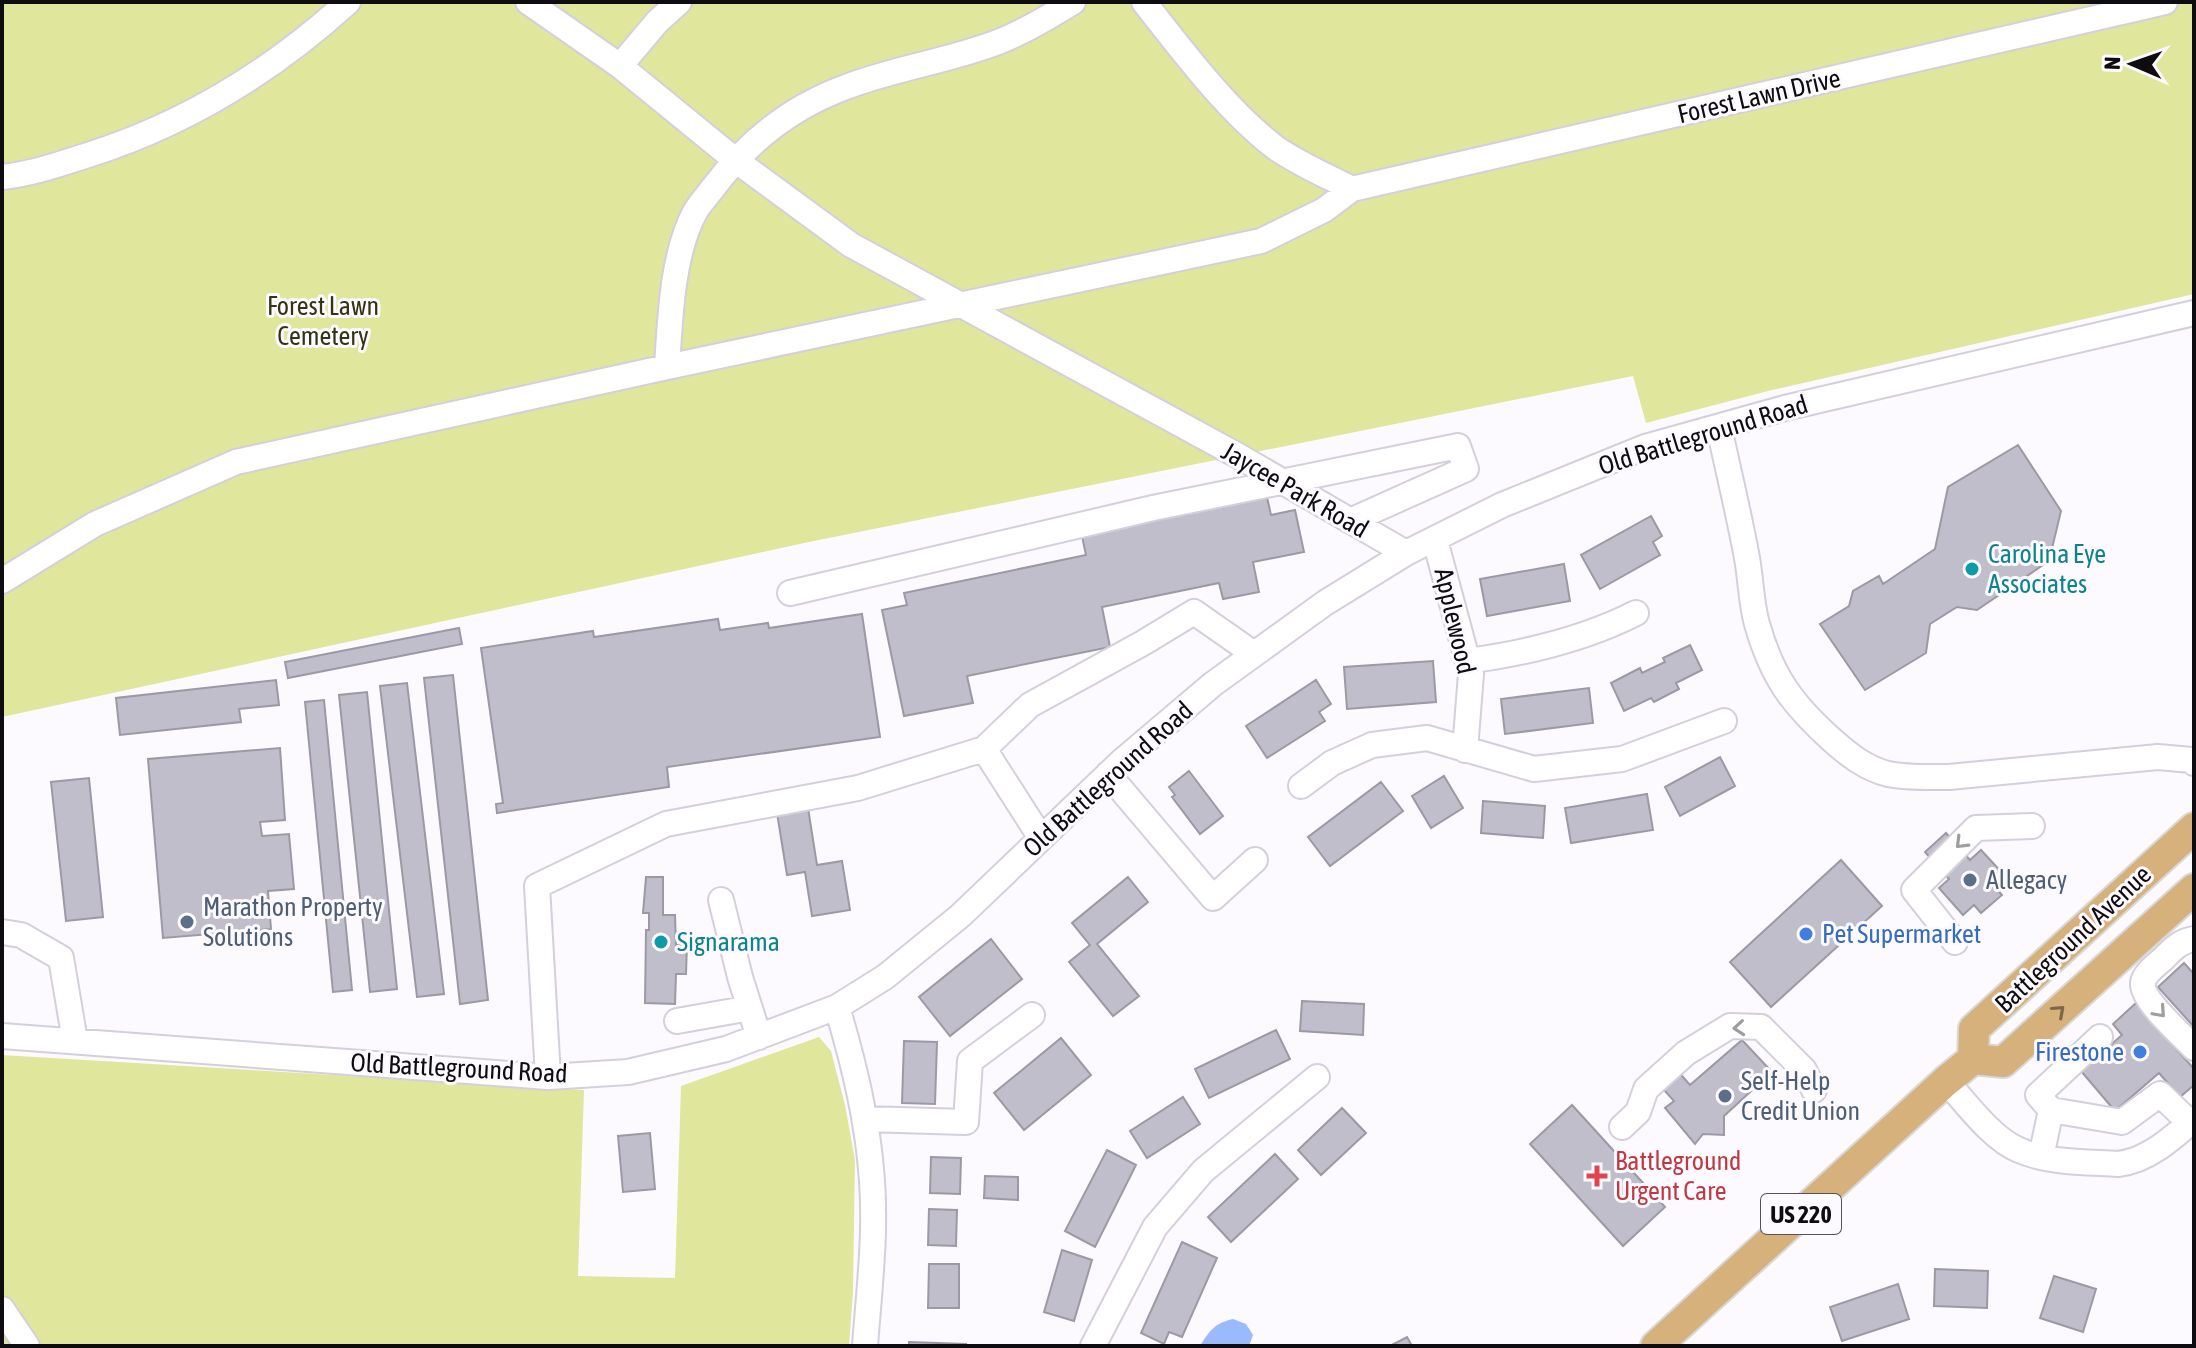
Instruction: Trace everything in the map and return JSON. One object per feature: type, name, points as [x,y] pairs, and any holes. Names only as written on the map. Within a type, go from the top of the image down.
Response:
[{"type":"main road","name":"Battleground Avenue","points":[[2194,828],[1974,1029],[1973,1059],[2003,1062],[2194,889]]},
{"type":"main road","name":"US 220","points":[[1656,1346],[1973,1059]]},
{"type":"street","points":[[2,177],[28,174],[105,150],[207,106],[275,64],[348,2]]},
{"type":"street","name":"Jaycee Park Road","points":[[528,2],[620,66],[734,159],[851,245],[1281,480],[1406,553]]},
{"type":"street","points":[[620,66],[657,22],[679,2]]},
{"type":"street","points":[[667,367],[678,263],[695,213],[734,159],[787,115],[846,87],[998,42],[1039,23],[1073,2]]},
{"type":"street","points":[[2,581],[95,524],[236,462],[1261,241],[1324,210],[1352,189],[1277,148],[1248,122],[1189,60],[1144,2]]},
{"type":"street","name":"Forest Lawn Drive","points":[[1352,189],[2165,2]]},
{"type":"street","name":"Old Battleground Road","points":[[2,1036],[548,1077],[628,1072],[726,1049],[837,1007],[885,977],[960,916],[1108,774],[1213,684],[1325,603],[1406,553],[1502,505],[1645,447],[1785,408],[2194,313]]},
{"type":"street","points":[[1719,427],[1747,559],[1756,622],[1767,653],[1777,678],[1793,703],[1850,756],[1888,774],[1915,777],[1949,777],[2158,757],[2191,760],[2194,763]]},
{"type":"street","points":[[790,593],[1021,537],[1281,480],[1458,446],[1466,469],[1350,521]]},
{"type":"street","name":"Applewood","points":[[1435,540],[1471,674],[1465,750]]},
{"type":"street","points":[[548,1077],[537,886],[666,824],[858,788],[984,749],[1030,705],[1194,612],[1254,654]]},
{"type":"street","points":[[1468,661],[1522,654],[1607,628],[1636,613]]},
{"type":"street","points":[[1301,786],[1332,763],[1372,745],[1427,738],[1534,769],[1622,759],[1724,721]]},
{"type":"street","points":[[984,749],[1041,838]]},
{"type":"street","points":[[1108,774],[1213,898],[1255,860]]},
{"type":"street","points":[[1955,942],[1914,890],[1976,828],[2032,826]]},
{"type":"street","points":[[721,900],[759,1037]]},
{"type":"street","points":[[2,932],[21,935],[61,958],[75,1041]]},
{"type":"street","points":[[2194,939],[2180,943],[2147,974],[2143,982],[2153,1005],[2194,1048]]},
{"type":"street","points":[[837,1007],[854,1064],[865,1119],[872,1181],[873,1234],[865,1346]]},
{"type":"street","points":[[677,1021],[750,1008]]},
{"type":"street","points":[[865,1119],[966,1122],[970,1061],[1032,1015]]},
{"type":"street","points":[[1622,1127],[1638,1112],[1646,1089],[1686,1053],[1730,1026],[1761,1027],[1804,1070],[1814,1090]]},
{"type":"street","points":[[1946,1081],[2004,1141],[2017,1150],[2041,1157],[2131,1163],[2144,1157],[2192,1121],[2160,1094],[2122,1122],[2051,1110],[2038,1095],[2100,1037]]},
{"type":"street","points":[[1093,1346],[1155,1227],[1203,1171],[1317,1077]]},
{"type":"street","points":[[2041,1157],[2051,1110]]},
{"type":"street","points":[[2,1309],[27,1346]]},
{"type":"green space","name":"Forest Lawn Cemetery","points":[[2,2],[2194,2],[2194,294],[1768,391],[1646,423],[1633,376],[809,542],[2,717]]},
{"type":"green space","points":[[819,1037],[831,1051],[855,1160],[849,1346],[2,1346],[2,1055],[584,1090],[578,1276],[675,1278],[681,1086]]},
{"type":"water","points":[[1233,1319],[1246,1324],[1253,1335],[1249,1346],[1200,1346],[1213,1328]]},
{"type":"building","name":"Carolina Eye Associates","points":[[2018,445],[2061,511],[2049,561],[1977,610],[1957,607],[1930,624],[1926,653],[1865,690],[1820,624],[1849,606],[1853,591],[1879,576],[1883,584],[1935,549],[1948,487]]},
{"type":"building","points":[[1267,497],[1271,515],[1295,510],[1304,552],[1253,562],[1259,592],[1223,599],[1219,583],[1102,607],[1110,647],[967,676],[973,703],[904,716],[882,610],[907,605],[904,593],[1086,555],[1082,536]]},
{"type":"building","points":[[1651,516],[1662,536],[1653,542],[1660,555],[1600,589],[1581,555]]},
{"type":"building","points":[[1564,564],[1570,601],[1487,616],[1480,579]]},
{"type":"building","points":[[862,614],[880,737],[667,767],[669,787],[497,813],[496,804],[503,803],[481,648],[593,631],[594,637],[718,619],[720,630],[768,623],[769,628]]},
{"type":"building","points":[[459,628],[462,644],[288,678],[285,662]]},
{"type":"building","points":[[1690,645],[1702,670],[1676,683],[1679,689],[1654,702],[1651,698],[1624,711],[1611,683],[1640,668],[1642,673],[1665,662],[1663,658]]},
{"type":"building","points":[[1433,661],[1436,702],[1347,709],[1344,667]]},
{"type":"building","points":[[453,675],[488,1000],[460,1004],[424,678]]},
{"type":"building","points":[[276,680],[279,705],[239,709],[241,722],[120,735],[116,698]]},
{"type":"building","points":[[1316,680],[1331,704],[1319,712],[1325,721],[1267,758],[1246,726]]},
{"type":"building","points":[[407,683],[444,994],[417,997],[380,686]]},
{"type":"building","points":[[1589,688],[1593,723],[1505,734],[1501,699]]},
{"type":"building","points":[[367,692],[397,989],[370,992],[339,695]]},
{"type":"building","points":[[324,700],[352,990],[333,992],[305,702]]},
{"type":"building","points":[[280,748],[285,820],[260,822],[262,836],[289,834],[294,889],[268,891],[271,929],[163,938],[148,759]]},
{"type":"building","points":[[1720,757],[1735,786],[1680,816],[1665,787]]},
{"type":"building","points":[[1189,771],[1223,816],[1200,834],[1172,797],[1175,795],[1169,787]]},
{"type":"building","points":[[1444,776],[1463,808],[1431,828],[1412,796]]},
{"type":"building","points":[[89,778],[103,917],[66,921],[51,782]]},
{"type":"building","points":[[1381,782],[1403,811],[1330,866],[1308,837]]},
{"type":"building","points":[[1647,794],[1653,830],[1571,843],[1565,808]]},
{"type":"building","points":[[1483,801],[1545,806],[1543,838],[1481,833]]},
{"type":"building","points":[[808,808],[817,865],[842,861],[850,910],[812,916],[805,872],[787,875],[777,813]]},
{"type":"building","points":[[1946,833],[1970,860],[1981,850],[2005,876],[1994,886],[2002,895],[1981,913],[1974,905],[1963,915],[1939,888],[1949,879],[1925,852]]},
{"type":"building","name":"Pet Supermarket","points":[[1841,860],[1882,906],[1771,1007],[1730,962]]},
{"type":"building","name":"Signarama","points":[[646,877],[663,877],[663,915],[675,915],[676,945],[687,945],[686,974],[676,974],[675,1004],[645,1003],[646,930],[649,930],[649,913],[643,913]]},
{"type":"building","points":[[1128,877],[1148,902],[1097,944],[1139,996],[1113,1016],[1069,962],[1090,945],[1072,923]]},
{"type":"building","points":[[991,939],[1022,979],[950,1036],[919,997]]},
{"type":"building","points":[[2184,963],[2194,974],[2194,1027],[2158,987]]},
{"type":"building","points":[[1302,1001],[1364,1004],[1363,1035],[1300,1031]]},
{"type":"building","name":"Firestone","points":[[2136,1003],[2194,1069],[2194,1085],[2180,1097],[2159,1073],[2115,1111],[2081,1071],[2122,1035],[2113,1024]]},
{"type":"building","points":[[1276,1030],[1290,1059],[1209,1098],[1195,1069]]},
{"type":"building","points":[[1061,1038],[1091,1075],[1024,1130],[994,1093]]},
{"type":"building","points":[[1742,1040],[1772,1072],[1724,1116],[1724,1135],[1703,1134],[1695,1144],[1665,1108],[1674,1101],[1657,1082],[1674,1067],[1690,1085]]},
{"type":"building","points":[[904,1041],[937,1042],[935,1104],[902,1103]]},
{"type":"building","points":[[1183,1097],[1200,1124],[1147,1158],[1130,1131]]},
{"type":"building","name":"Battleground Urgent Care","points":[[1572,1105],[1665,1207],[1623,1246],[1530,1144]]},
{"type":"building","points":[[1342,1108],[1366,1133],[1321,1175],[1298,1150]]},
{"type":"building","points":[[650,1133],[655,1189],[623,1192],[618,1136]]},
{"type":"building","points":[[1107,1150],[1136,1165],[1095,1247],[1065,1231]]},
{"type":"building","points":[[1275,1154],[1298,1179],[1231,1242],[1208,1217]]},
{"type":"building","points":[[931,1157],[961,1158],[960,1194],[930,1193]]},
{"type":"building","points":[[985,1176],[1018,1177],[1018,1200],[984,1198]]},
{"type":"building","points":[[929,1209],[957,1210],[956,1246],[928,1245]]},
{"type":"building","points":[[1182,1242],[1217,1258],[1182,1337],[1169,1332],[1164,1344],[1141,1333]]},
{"type":"building","points":[[1062,1250],[1092,1260],[1074,1321],[1044,1312]]},
{"type":"building","points":[[929,1264],[959,1264],[959,1308],[928,1308]]},
{"type":"building","points":[[1935,1269],[1988,1271],[1987,1308],[1934,1306]]},
{"type":"building","points":[[2054,1276],[2096,1289],[2083,1332],[2040,1318]]},
{"type":"building","points":[[1898,1284],[1909,1319],[1842,1341],[1830,1307]]},
{"type":"building","points":[[1407,1337],[1412,1346],[1390,1346]]},
{"type":"building","points":[[909,1342],[966,1344],[966,1346],[909,1346]]},
{"type":"place","name":"Carolina Eye Associates","points":[[1972,569]]},
{"type":"place","name":"Allegacy","points":[[1970,880]]},
{"type":"place","name":"Marathon Property Solutions","points":[[187,922]]},
{"type":"place","name":"Pet Supermarket","points":[[1806,934]]},
{"type":"place","name":"Signarama","points":[[661,942]]},
{"type":"place","name":"Firestone","points":[[2140,1052]]},
{"type":"place","name":"Self-Help Credit Union","points":[[1725,1096]]},
{"type":"place","name":"Battleground Urgent Care","points":[[1597,1176]]}]
